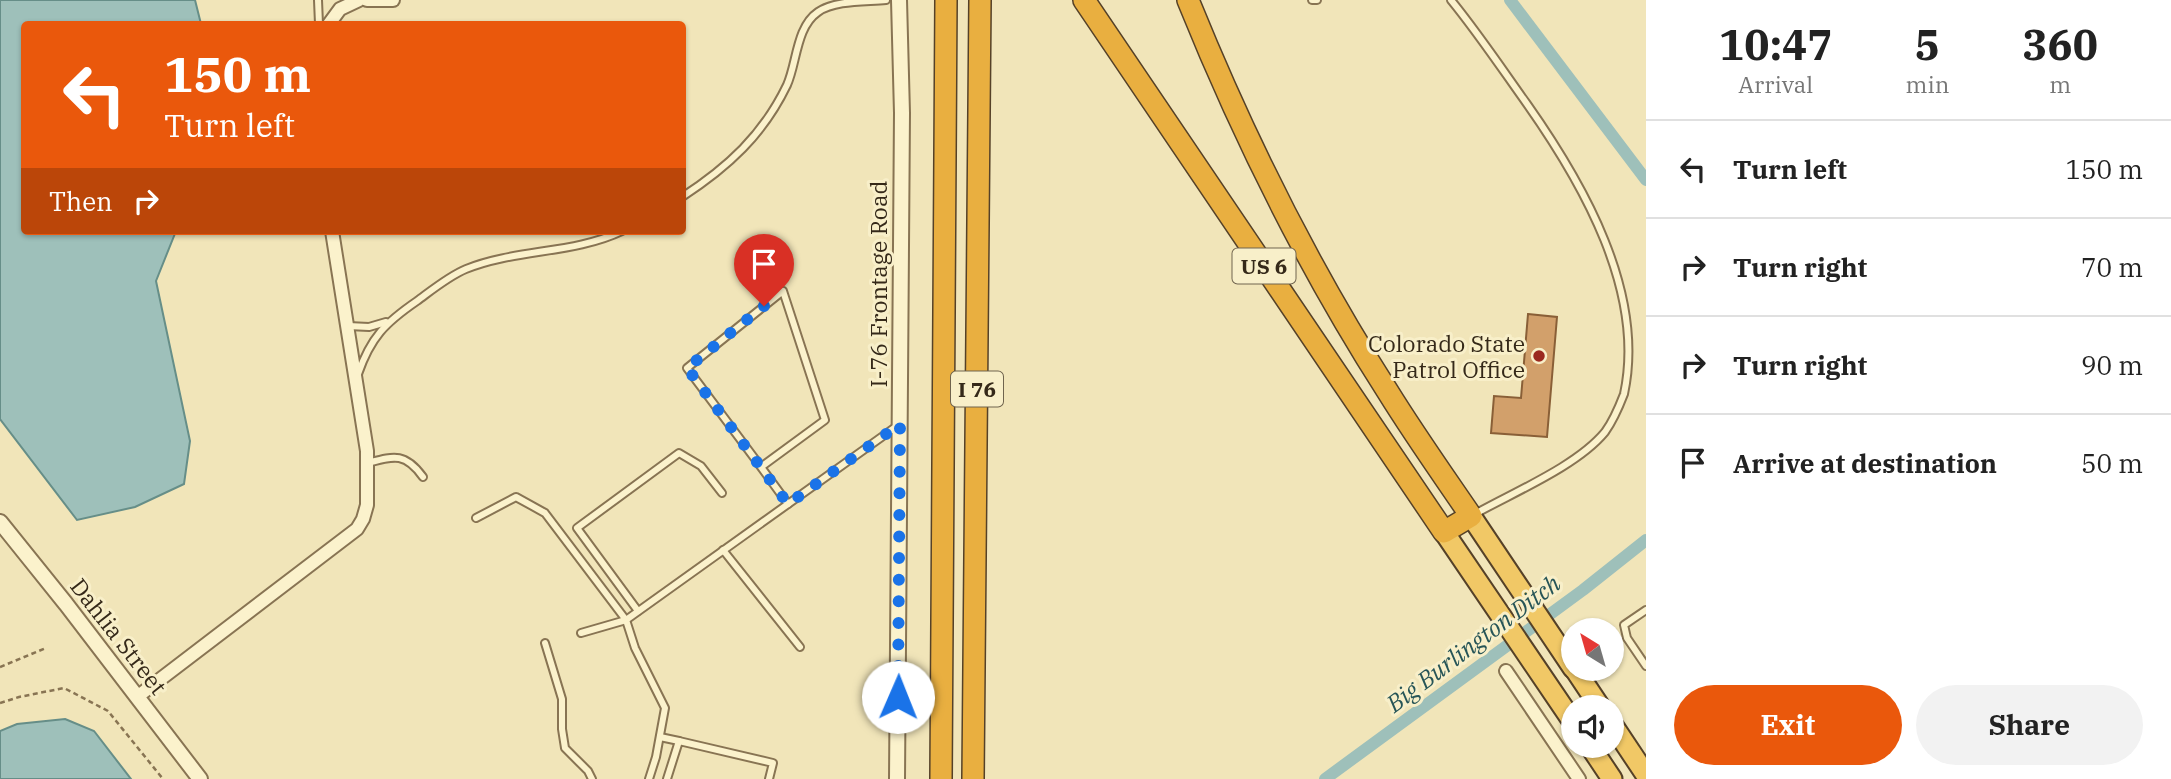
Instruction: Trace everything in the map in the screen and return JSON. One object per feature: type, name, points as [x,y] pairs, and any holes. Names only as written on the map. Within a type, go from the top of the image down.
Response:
[{"type":"highway","name":"I 76","points":[[941,779],[946,0]]},
{"type":"highway","name":"I 76","points":[[973,779],[980,0]]},
{"type":"highway","name":"US 6","points":[[1084,0],[1561,704]]},
{"type":"highway","name":"US 6","points":[[1188,0],[1214,64],[1261,164],[1317,271],[1387,392],[1561,650]]},
{"type":"highway","points":[[1444,532],[1471,516]]},
{"type":"highway","points":[[1624,742],[1646,775]]},
{"type":"highway","points":[[1598,758],[1612,779]]},
{"type":"street","points":[[330,21],[340,9],[359,0]]},
{"type":"street","points":[[367,0],[393,0]]},
{"type":"street","name":"I-76 Frontage Road","points":[[897,779],[902,113],[899,0]]},
{"type":"street","points":[[137,696],[357,529],[363,519],[367,505],[368,463],[333,235]]},
{"type":"street","name":"Dahlia Street","points":[[0,522],[200,779]]},
{"type":"street","points":[[1506,671],[1579,779]]},
{"type":"lane","points":[[318,0],[319,21]]},
{"type":"lane","points":[[686,194],[717,175],[770,117],[788,82],[805,26],[817,12],[834,5],[886,0]]},
{"type":"lane","points":[[1451,0],[1587,190],[1622,266],[1634,323],[1634,356],[1628,386],[1607,429],[1576,458],[1471,516]]},
{"type":"lane","points":[[348,326],[369,327],[388,321],[463,270],[489,261],[574,245],[608,235]]},
{"type":"lane","points":[[761,467],[825,420],[783,290],[687,368],[788,504]]},
{"type":"lane","points":[[356,378],[366,352],[388,321]]},
{"type":"lane","points":[[581,633],[626,620],[900,424]]},
{"type":"lane","points":[[638,611],[577,528],[679,453],[701,466],[722,493]]},
{"type":"lane","points":[[368,463],[393,456],[408,460],[423,477]]},
{"type":"lane","points":[[476,518],[516,497],[545,513],[626,620],[635,648],[665,708],[649,779]]},
{"type":"lane","points":[[723,550],[800,647]]},
{"type":"lane","points":[[1646,610],[1624,625],[1627,638],[1646,666]]},
{"type":"lane","points":[[545,643],[562,699],[565,748],[588,771],[592,779]]},
{"type":"lane","points":[[660,737],[773,763],[769,779]]},
{"type":"lane","points":[[667,779],[680,741]]},
{"type":"path","points":[[0,667],[46,648]]},
{"type":"path","points":[[0,703],[19,696],[64,688],[108,711],[163,779]]},
{"type":"water","points":[[0,0],[195,0],[200,21],[21,21],[21,235],[174,235],[156,281],[190,441],[184,484],[135,507],[77,520],[0,419]]},
{"type":"water","points":[[65,719],[94,731],[131,779],[0,779],[0,731],[17,724]]},
{"type":"building","name":"Colorado State Patrol Office","points":[[1528,314],[1557,317],[1547,437],[1491,433],[1494,396],[1521,398]]},
{"type":"waterway","name":"Big Burlington Ditch","points":[[1510,0],[1646,180]]},
{"type":"waterway","name":"Big Burlington Ditch","points":[[1325,779],[1583,590],[1646,540]]},
{"type":"place","name":"Colorado State Patrol Office","points":[[1539,356]]},
{"type":"route","points":[[764,306],[687,368],[788,504],[900,424],[898,697]]}]
